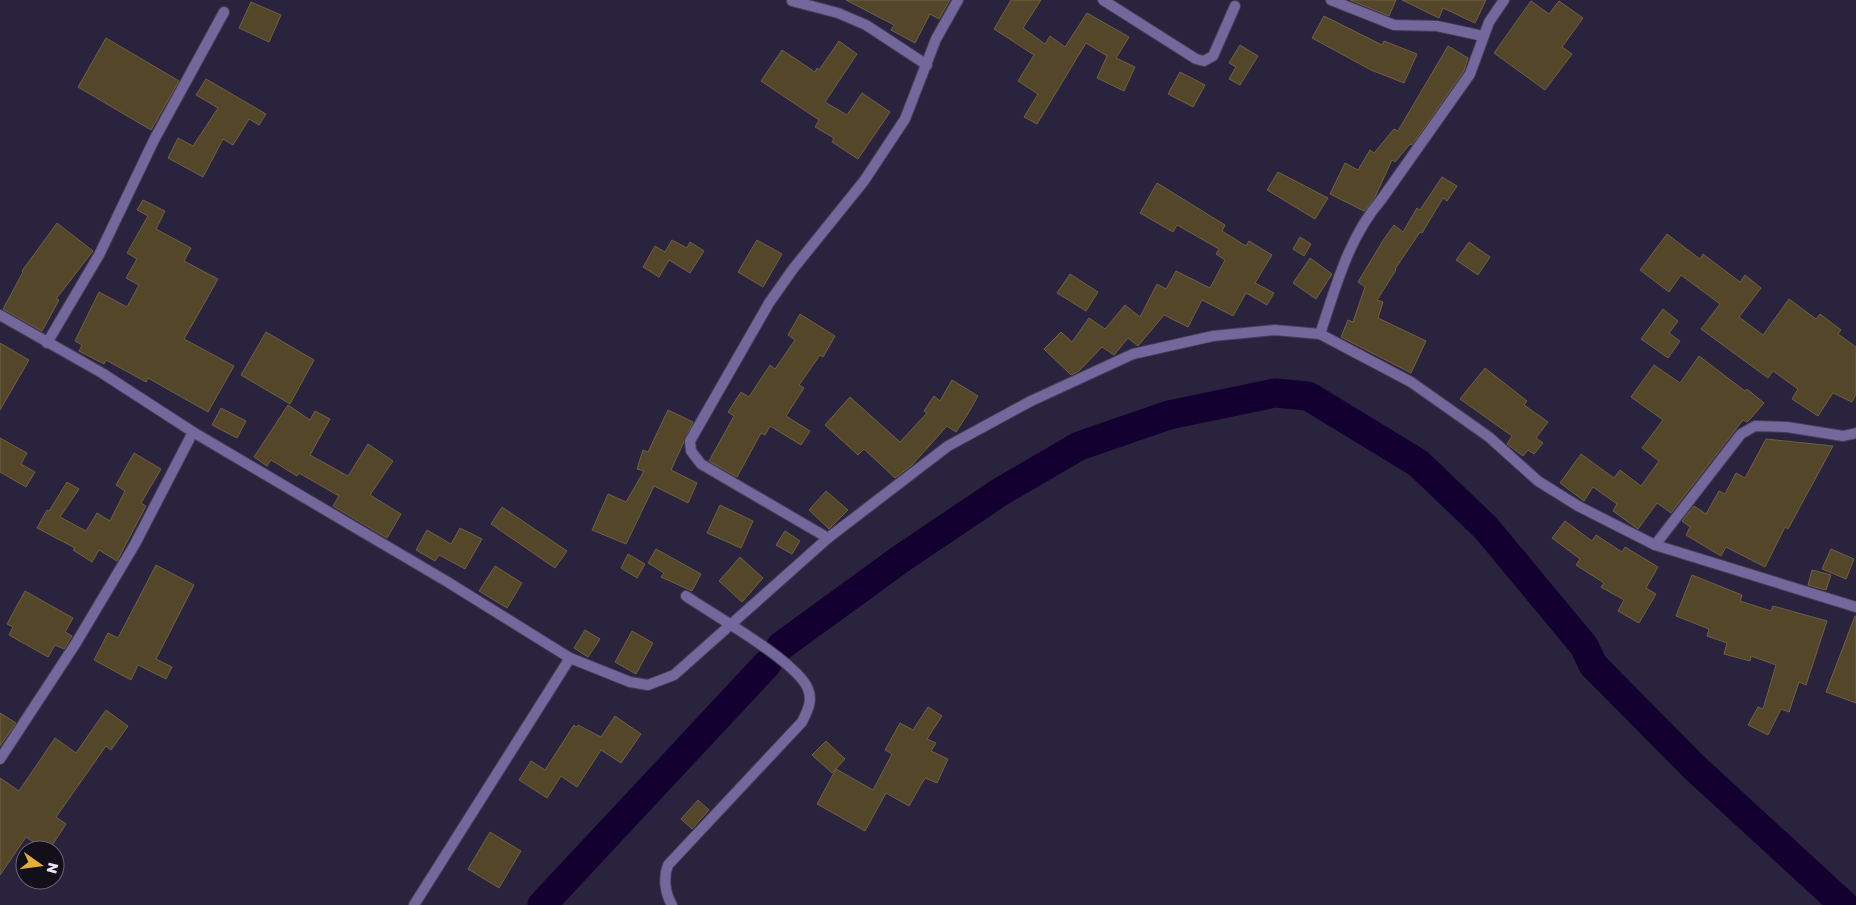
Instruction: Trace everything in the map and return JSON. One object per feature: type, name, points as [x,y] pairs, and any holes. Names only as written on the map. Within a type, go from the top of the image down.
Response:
[{"type":"street","points":[[828,538],[700,464],[692,451],[690,441],[769,303],[793,269],[864,181],[905,119],[936,39],[958,0]]},
{"type":"street","points":[[1103,0],[1196,59],[1204,61],[1213,56],[1235,6]]},
{"type":"street","points":[[1331,0],[1394,25],[1437,26],[1483,36]]},
{"type":"street","points":[[1320,334],[1343,267],[1365,219],[1381,200],[1470,74],[1489,22],[1504,0]]},
{"type":"street","points":[[792,1],[838,13],[866,25],[927,65]]},
{"type":"street","points":[[47,343],[99,255],[154,140],[224,12]]},
{"type":"street","points":[[0,315],[102,373],[193,432],[446,581],[570,658],[630,682],[648,685],[674,675],[730,623],[828,538],[948,446],[1031,401],[1133,354],[1213,336],[1275,330],[1320,334],[1411,382],[1442,402],[1489,437],[1546,486],[1578,506],[1655,545],[1856,607]]},
{"type":"street","points":[[1655,545],[1741,434],[1755,426],[1787,427],[1843,436],[1856,433]]},
{"type":"street","points":[[0,759],[76,643],[135,544],[193,432]]},
{"type":"street","points":[[672,905],[667,896],[665,881],[668,865],[802,722],[811,702],[808,689],[800,675],[730,623],[686,596]]},
{"type":"street","points":[[414,905],[570,658]]},
{"type":"building","points":[[846,0],[950,0],[939,19],[930,14],[915,43],[891,30],[894,25]]},
{"type":"building","points":[[1011,0],[1041,0],[1023,28],[1045,44],[1050,36],[1065,47],[1087,13],[1129,37],[1116,58],[1135,67],[1124,91],[1097,78],[1107,56],[1086,43],[1037,124],[1024,117],[1038,94],[1018,81],[1034,55],[994,29]]},
{"type":"building","points":[[1350,0],[1396,0],[1389,16]]},
{"type":"building","points":[[1402,0],[1486,0],[1475,23],[1443,8],[1439,18]]},
{"type":"building","points":[[1531,1],[1549,14],[1559,1],[1583,18],[1562,47],[1572,54],[1545,90],[1494,53]]},
{"type":"building","points":[[251,2],[281,15],[269,42],[239,28]]},
{"type":"building","points":[[1324,16],[1382,45],[1384,41],[1417,54],[1404,83],[1371,70],[1312,38]]},
{"type":"building","points":[[106,38],[179,81],[151,130],[78,87]]},
{"type":"building","points":[[839,41],[857,54],[825,102],[847,115],[862,93],[890,112],[858,159],[832,142],[834,138],[815,127],[819,120],[761,81],[782,50],[815,72],[817,68],[819,70]]},
{"type":"building","points":[[1240,45],[1258,56],[1240,85],[1229,79],[1236,67],[1229,63]]},
{"type":"building","points":[[1448,46],[1468,58],[1464,71],[1412,145],[1410,144],[1395,162],[1392,160],[1375,197],[1364,211],[1330,194],[1345,163],[1358,170],[1370,150],[1374,153],[1394,129],[1398,131]]},
{"type":"building","points":[[1180,72],[1205,85],[1193,107],[1168,94]]},
{"type":"building","points":[[206,79],[266,114],[259,125],[249,119],[233,145],[223,139],[203,177],[168,158],[178,138],[193,146],[218,108],[196,95]]},
{"type":"building","points":[[1278,172],[1328,198],[1315,219],[1267,190]]},
{"type":"building","points":[[1442,177],[1457,186],[1447,201],[1443,198],[1422,233],[1420,232],[1395,269],[1377,300],[1383,302],[1378,318],[1426,341],[1411,373],[1341,337],[1348,320],[1353,322],[1365,287],[1358,282],[1384,239],[1394,225],[1403,232],[1417,208],[1420,210]]},
{"type":"building","points":[[1157,183],[1225,225],[1222,231],[1246,246],[1249,241],[1272,255],[1255,283],[1274,293],[1267,305],[1246,293],[1233,316],[1202,300],[1188,327],[1164,315],[1138,346],[1128,338],[1114,355],[1102,347],[1079,371],[1071,375],[1044,349],[1061,332],[1072,342],[1089,318],[1105,329],[1125,305],[1140,317],[1157,284],[1166,289],[1176,271],[1210,288],[1225,260],[1216,254],[1219,249],[1177,225],[1173,232],[1140,213]]},
{"type":"building","points":[[143,200],[165,211],[156,229],[191,248],[184,261],[218,279],[184,339],[234,366],[208,412],[148,378],[146,382],[106,360],[104,364],[79,351],[82,345],[75,341],[99,292],[127,307],[139,285],[126,278],[137,259],[127,253],[148,216],[137,210]]},
{"type":"building","points":[[57,223],[93,251],[56,299],[59,300],[42,331],[3,309],[22,271]]},
{"type":"building","points":[[1667,234],[1700,259],[1703,254],[1740,282],[1745,275],[1761,288],[1739,317],[1763,335],[1789,299],[1816,319],[1820,314],[1841,330],[1838,334],[1856,347],[1856,394],[1852,402],[1833,393],[1818,416],[1792,399],[1798,389],[1773,371],[1768,378],[1701,329],[1720,304],[1681,275],[1669,292],[1640,270]]},
{"type":"building","points":[[1300,237],[1311,244],[1304,256],[1293,249]]},
{"type":"building","points":[[672,240],[687,248],[690,242],[704,251],[690,273],[669,260],[659,277],[643,267],[655,246],[665,252]]},
{"type":"building","points":[[757,240],[782,254],[763,287],[738,272]]},
{"type":"building","points":[[1469,242],[1490,257],[1478,275],[1456,260]]},
{"type":"building","points":[[1310,258],[1332,274],[1316,299],[1293,283]]},
{"type":"building","points":[[1070,274],[1098,292],[1086,311],[1057,293]]},
{"type":"building","points":[[1663,309],[1678,321],[1669,333],[1680,341],[1668,358],[1641,339]]},
{"type":"building","points":[[800,314],[835,336],[823,357],[820,355],[799,385],[804,388],[786,416],[810,431],[801,445],[770,426],[765,435],[761,433],[737,477],[709,461],[734,416],[728,412],[741,392],[749,397],[770,365],[775,369],[795,340],[788,335]]},
{"type":"building","points":[[266,332],[314,360],[290,404],[241,375]]},
{"type":"building","points":[[0,343],[29,360],[0,410]]},
{"type":"building","points":[[1699,356],[1764,403],[1747,422],[1743,420],[1671,513],[1657,503],[1638,529],[1613,511],[1617,504],[1593,487],[1584,501],[1560,483],[1581,454],[1614,478],[1620,470],[1641,486],[1659,461],[1642,448],[1663,420],[1631,397],[1654,365],[1680,383]]},
{"type":"building","points":[[1485,368],[1527,401],[1524,405],[1548,422],[1536,438],[1543,443],[1534,454],[1528,450],[1523,456],[1507,444],[1512,436],[1460,399]]},
{"type":"building","points":[[952,380],[978,396],[969,412],[956,432],[947,426],[912,465],[895,478],[864,449],[858,455],[825,425],[850,397],[900,442],[927,413],[924,411],[934,396],[940,401]]},
{"type":"building","points":[[288,405],[310,420],[315,411],[330,419],[310,455],[348,476],[368,444],[393,461],[370,495],[401,514],[387,538],[333,506],[339,496],[299,473],[297,476],[271,460],[267,466],[254,457]]},
{"type":"building","points":[[221,408],[246,421],[237,438],[212,425]]},
{"type":"building","points":[[668,410],[693,422],[671,470],[697,483],[688,503],[654,486],[626,544],[592,530],[608,494],[626,502],[644,471],[637,469],[643,450],[648,452]]},
{"type":"building","points":[[0,438],[27,453],[21,464],[35,472],[26,487],[0,472]]},
{"type":"building","points":[[1766,439],[1833,446],[1788,529],[1785,527],[1765,567],[1726,547],[1721,556],[1686,535],[1690,527],[1682,521],[1694,506],[1706,514],[1719,491],[1725,494],[1736,473],[1745,478]]},
{"type":"building","points":[[134,453],[161,469],[141,503],[146,506],[117,561],[99,550],[92,562],[73,550],[75,548],[37,528],[67,482],[79,489],[60,517],[86,531],[97,513],[110,521],[125,491],[116,485]]},
{"type":"building","points":[[826,491],[848,510],[829,529],[809,510]]},
{"type":"building","points":[[720,505],[753,521],[741,548],[707,533]]},
{"type":"building","points":[[502,507],[567,551],[555,568],[491,524]]},
{"type":"building","points":[[1565,521],[1592,541],[1596,535],[1622,552],[1625,547],[1658,567],[1646,588],[1656,594],[1639,623],[1618,611],[1624,600],[1601,587],[1604,583],[1576,565],[1580,559],[1552,538]]},
{"type":"building","points":[[460,528],[482,539],[465,569],[439,555],[435,561],[416,550],[427,530],[451,544]]},
{"type":"building","points":[[785,531],[800,541],[792,554],[776,545]]},
{"type":"building","points":[[656,549],[701,574],[692,591],[661,577],[664,573],[648,563]]},
{"type":"building","points":[[1831,549],[1854,559],[1846,579],[1822,569]]},
{"type":"building","points":[[628,554],[645,564],[637,578],[621,568]]},
{"type":"building","points":[[740,557],[763,578],[742,602],[719,581]]},
{"type":"building","points":[[156,565],[194,585],[156,659],[172,667],[166,679],[138,665],[131,680],[94,660],[108,633],[118,638]]},
{"type":"building","points":[[495,566],[522,583],[507,608],[479,591]]},
{"type":"building","points":[[1812,570],[1831,575],[1826,590],[1808,585]]},
{"type":"building","points":[[1692,575],[1742,595],[1740,601],[1771,611],[1773,606],[1827,621],[1806,685],[1799,682],[1789,712],[1781,709],[1768,735],[1748,725],[1758,707],[1763,709],[1776,665],[1751,656],[1750,661],[1724,654],[1727,643],[1707,636],[1709,629],[1676,616]]},
{"type":"building","points":[[25,591],[73,618],[65,632],[72,636],[64,649],[55,645],[48,657],[9,635],[13,627],[7,624]]},
{"type":"building","points":[[1856,616],[1856,703],[1826,692]]},
{"type":"building","points":[[585,630],[600,639],[588,657],[574,648]]},
{"type":"building","points":[[632,631],[653,643],[636,674],[615,662]]},
{"type":"building","points":[[928,707],[942,716],[927,739],[936,743],[931,751],[948,759],[937,783],[925,778],[909,806],[886,793],[865,831],[817,804],[836,769],[873,790],[892,754],[885,750],[900,723],[913,730]]},
{"type":"building","points":[[106,710],[128,726],[111,750],[106,746],[56,817],[66,824],[56,840],[30,840],[26,837],[24,840],[15,840],[15,853],[0,875],[0,778],[19,791],[55,738],[76,753]]},
{"type":"building","points":[[0,713],[16,723],[0,746]]},
{"type":"building","points":[[615,716],[641,734],[621,763],[601,750],[577,787],[561,776],[547,798],[519,780],[531,761],[545,770],[574,725],[576,727],[578,725],[601,737]]},
{"type":"building","points":[[826,741],[845,759],[832,773],[812,755]]},
{"type":"building","points":[[698,800],[709,810],[692,829],[681,819]]},
{"type":"building","points":[[490,832],[521,851],[499,888],[468,869]]},
{"type":"waterway","points":[[781,646],[902,558],[1000,492],[1079,446],[1169,415],[1275,393],[1308,396],[1418,463],[1486,528],[1584,646],[1593,665],[1694,767],[1844,905]]},
{"type":"waterway","points":[[542,905],[767,664]]}]
